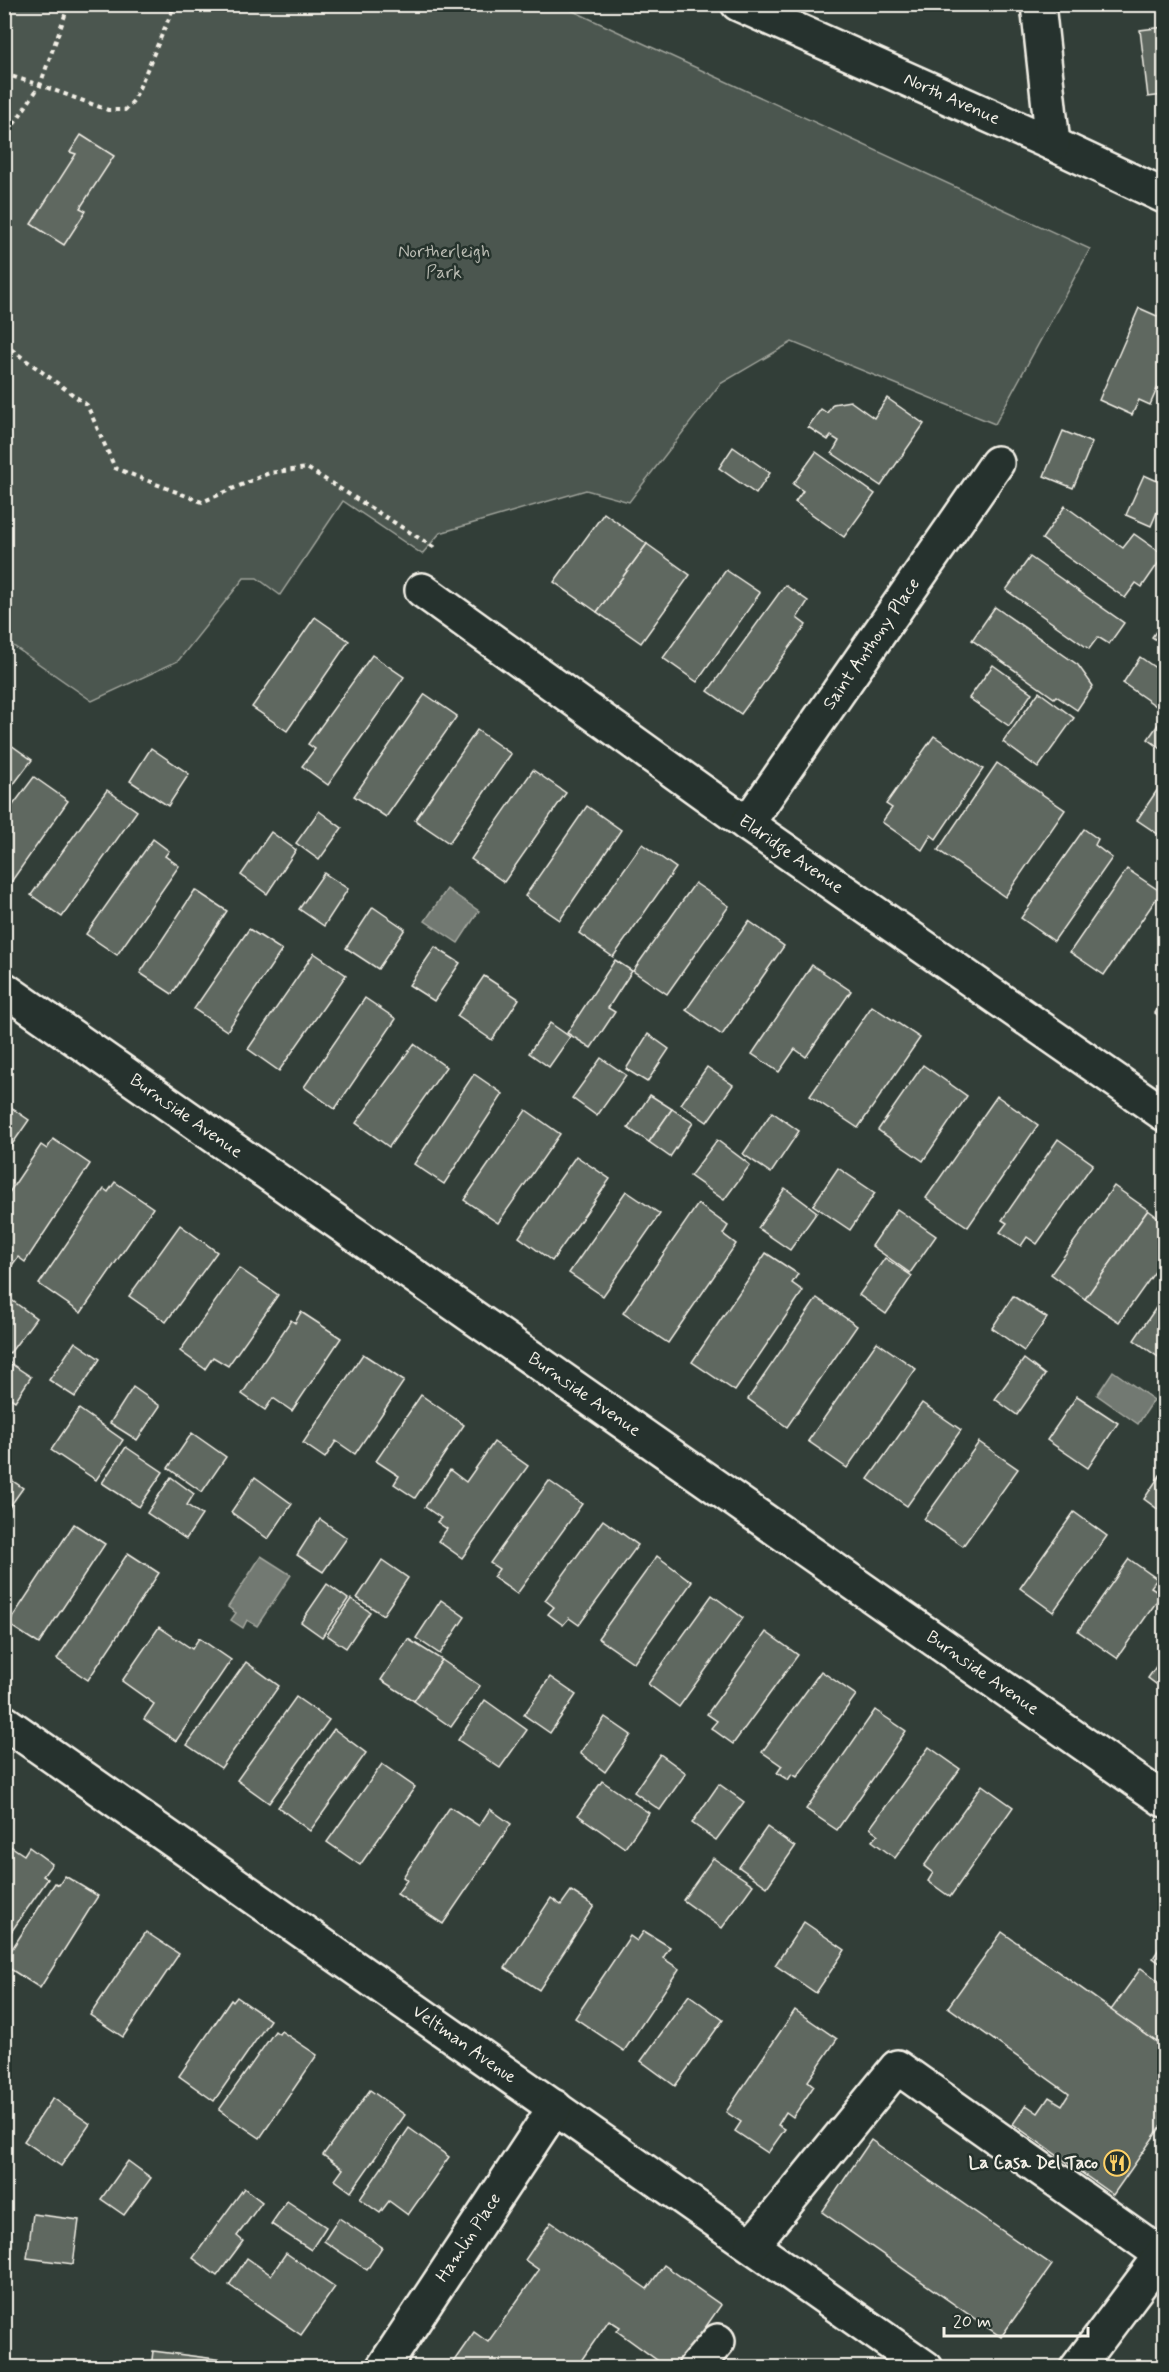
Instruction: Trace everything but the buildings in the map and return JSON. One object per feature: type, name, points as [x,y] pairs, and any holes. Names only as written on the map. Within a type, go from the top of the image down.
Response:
[{"type":"street","name":"North Avenue","points":[[738,4],[1164,195]]},
{"type":"street","points":[[1038,4],[1053,144]]},
{"type":"street","name":"Saint Anthony Place","points":[[747,824],[997,463]]},
{"type":"street","name":"Eldridge Avenue","points":[[422,590],[747,824],[1164,1114]]},
{"type":"street","name":"Burnside Avenue","points":[[4,989],[1164,1800]]},
{"type":"street","name":"Veltman Avenue","points":[[4,1722],[926,2367]]},
{"type":"street","points":[[752,2245],[897,2067],[1163,2253],[1077,2367]]},
{"type":"street","name":"Hamlin Place","points":[[386,2366],[555,2107]]},
{"type":"street","points":[[695,2367],[718,2341]]},
{"type":"path","points":[[4,139],[40,85],[69,4]]},
{"type":"path","points":[[4,74],[108,110],[124,110],[134,99],[175,4]]},
{"type":"path","points":[[4,344],[87,405],[115,468],[202,502],[269,473],[307,468],[438,550]]},
{"type":"green space","name":"Northerleigh Park","points":[[5,5],[560,5],[1090,249],[995,424],[792,342],[720,384],[629,502],[586,490],[440,533],[422,554],[343,501],[280,595],[257,578],[244,578],[178,661],[92,701],[5,640]]},
{"type":"shaded area","points":[[447,889],[479,911],[458,943],[425,921]]},
{"type":"shaded area","points":[[1113,1371],[1154,1400],[1138,1424],[1097,1395]]},
{"type":"shaded area","points":[[261,1556],[291,1575],[257,1626],[247,1620],[243,1628],[231,1620],[236,1613],[228,1607]]},
{"type":"place","name":"La Casa Del Taco","points":[[1117,2163]]}]
